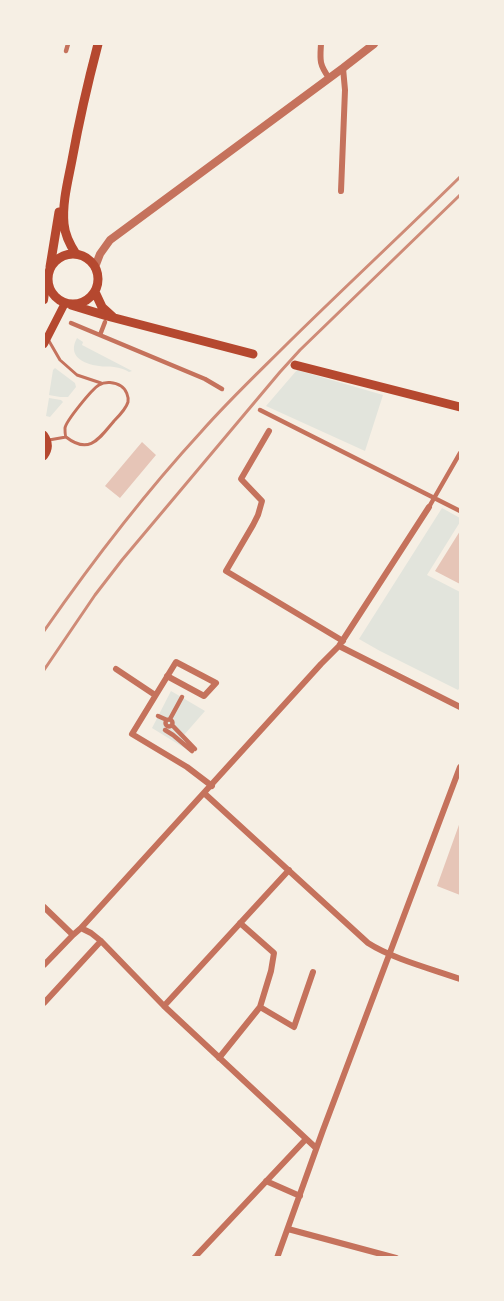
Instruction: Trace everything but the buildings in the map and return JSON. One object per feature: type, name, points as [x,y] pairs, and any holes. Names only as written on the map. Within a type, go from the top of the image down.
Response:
[{"type":"main road","points":[[76,254],[65,234],[63,213],[79,124],[98,44]]},
{"type":"main road","points":[[44,300],[61,200],[68,178]]},
{"type":"main road","points":[[68,304],[82,303],[91,297],[95,292],[98,279],[95,267],[87,258],[76,254],[62,256],[52,264],[48,274],[48,284],[58,300],[68,304],[101,315],[253,354]]},
{"type":"main road","points":[[95,292],[102,307],[116,318]]},
{"type":"main road","points":[[45,340],[68,304]]},
{"type":"main road","points":[[296,365],[460,407]]},
{"type":"main road","points":[[44,456],[47,451],[45,438]]},
{"type":"street","points":[[66,51],[69,44]]},
{"type":"street","points":[[321,44],[320,63],[329,78]]},
{"type":"street","points":[[95,267],[100,254],[110,240],[374,44]]},
{"type":"street","points":[[341,191],[345,90],[343,68]]},
{"type":"street","points":[[100,335],[105,322]]},
{"type":"street","points":[[71,323],[222,389]]},
{"type":"street","points":[[260,410],[460,511]]},
{"type":"street","points":[[276,418],[242,479],[262,501],[258,515],[226,571],[341,643],[460,706]]},
{"type":"street","points":[[44,965],[212,786],[341,643],[435,498],[460,453]]},
{"type":"street","points":[[167,676],[204,696],[216,683],[176,662],[167,676],[155,695],[132,734],[188,767],[212,786]]},
{"type":"street","points":[[116,669],[155,695]]},
{"type":"street","points":[[169,727],[182,697]]},
{"type":"street","points":[[158,716],[194,750]]},
{"type":"street","points":[[277,1257],[460,767]]},
{"type":"street","points":[[204,794],[368,943],[389,954],[460,979]]},
{"type":"street","points":[[164,1006],[289,870]]},
{"type":"street","points":[[44,907],[73,935]]},
{"type":"street","points":[[219,1058],[261,1007],[274,953],[240,923]]},
{"type":"street","points":[[81,928],[101,941],[164,1006],[316,1148]]},
{"type":"street","points":[[44,1003],[101,941]]},
{"type":"street","points":[[261,1007],[294,1028],[313,972]]},
{"type":"street","points":[[194,1257],[306,1139]]},
{"type":"street","points":[[266,1181],[300,1196]]},
{"type":"street","points":[[288,1229],[396,1257]]},
{"type":"lane","points":[[45,340],[60,360],[77,375],[101,383],[110,382],[123,387],[126,392],[128,402],[123,411],[100,438],[94,443],[85,445],[73,443],[66,437],[65,428],[69,420],[101,383]]},
{"type":"lane","points":[[45,438],[66,437]]},
{"type":"shaded area","points":[[77,338],[83,342],[82,345],[132,371],[82,361],[74,350]]},
{"type":"shaded area","points":[[55,368],[75,383],[76,387],[68,397],[49,395]]},
{"type":"shaded area","points":[[297,370],[383,395],[365,451],[266,406]]},
{"type":"shaded area","points":[[49,398],[63,402],[50,417],[46,416]]},
{"type":"shaded area","points":[[442,508],[460,518],[460,522],[427,575],[460,592],[460,687],[458,690],[359,639]]},
{"type":"shaded area","points":[[171,691],[205,711],[184,735],[191,752],[152,728]]},
{"type":"railway","points":[[44,631],[119,529],[212,420],[290,341],[460,177]]},
{"type":"railway","points":[[44,670],[122,560],[280,372],[460,195]]}]
